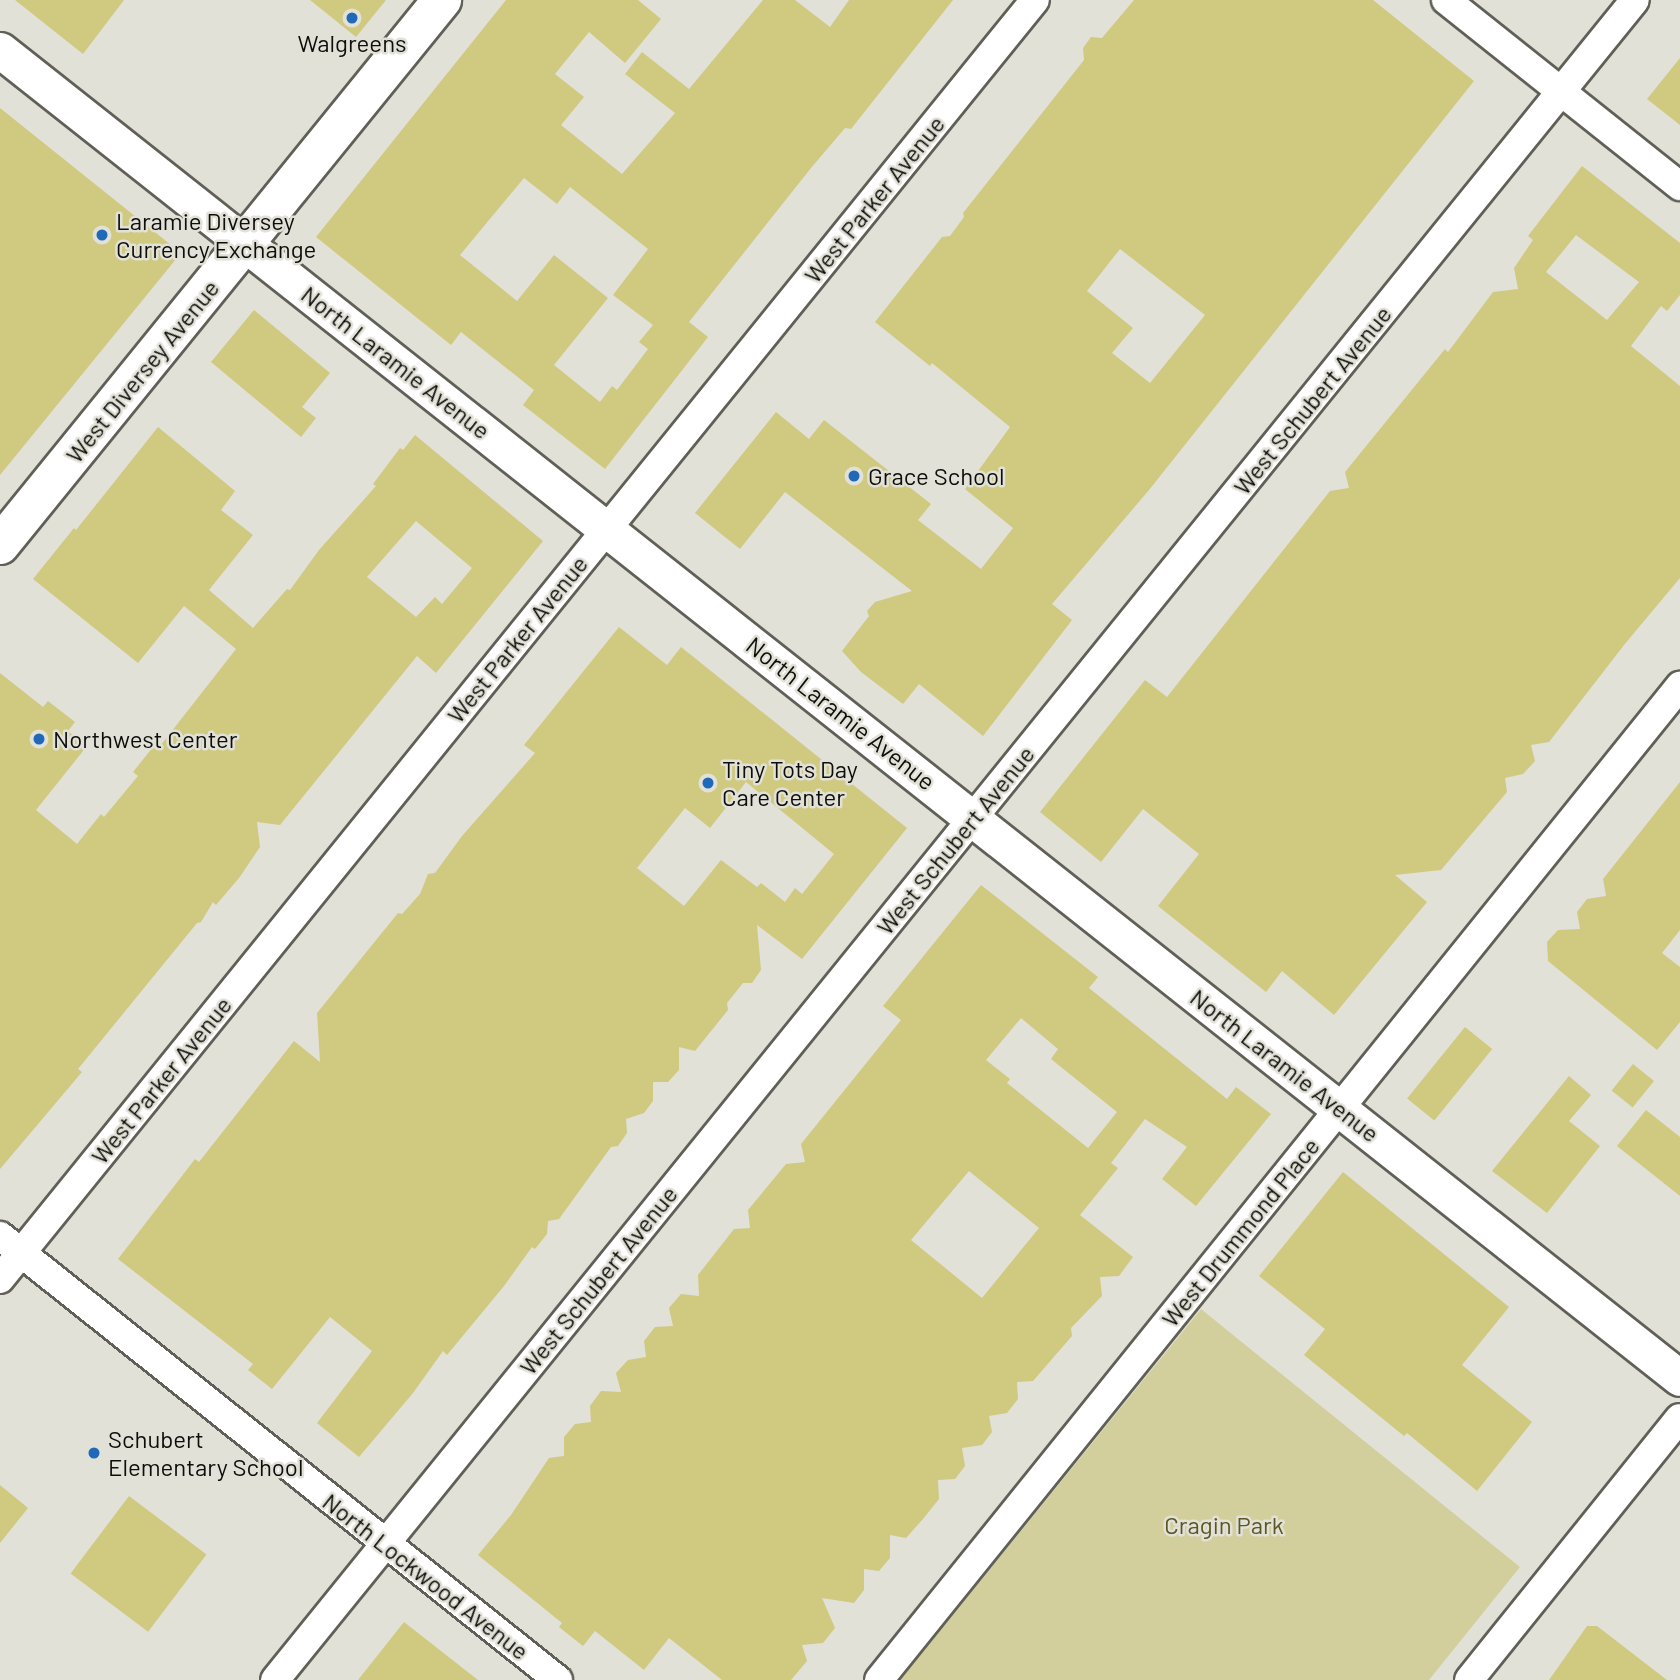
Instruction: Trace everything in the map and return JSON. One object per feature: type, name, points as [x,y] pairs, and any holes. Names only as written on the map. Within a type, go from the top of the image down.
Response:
[{"type":"main road","name":"West Diversey Avenue","points":[[0,545],[442,0]]},
{"type":"street","name":"West Parker Avenue","points":[[0,1279],[11,1244],[607,528],[1035,0]]},
{"type":"street","points":[[1446,0],[1680,186]]},
{"type":"street","name":"West Schubert Avenue","points":[[275,1680],[1635,0]]},
{"type":"street","name":"North Laramie Avenue","points":[[0,50],[1680,1378]]},
{"type":"street","name":"West Drummond Place","points":[[879,1680],[1680,686]]},
{"type":"street","name":"North Lockwood Avenue","points":[[11,1244],[558,1680]]},
{"type":"street","points":[[1469,1680],[1680,1418]]},
{"type":"green space","name":"Cragin Park","points":[[1201,1309],[1520,1567],[1429,1680],[900,1680]]},
{"type":"building","points":[[15,0],[124,0],[83,54]]},
{"type":"building","name":"Walgreens","points":[[310,0],[386,0],[356,37]]},
{"type":"building","points":[[506,0],[638,0],[661,19],[625,63],[589,32],[555,74],[584,97],[561,125],[622,174],[675,113],[625,74],[642,52],[689,89],[763,0],[795,0],[830,27],[849,0],[953,0],[851,129],[845,128],[811,168],[689,322],[708,337],[605,469],[523,405],[534,390],[461,332],[451,345],[316,237]],"holes":[[[524,178],[557,204],[570,187],[648,249],[613,295],[653,325],[639,342],[648,349],[617,390],[612,386],[600,402],[554,365],[608,298],[554,255],[517,301],[460,255]]]},
{"type":"building","points":[[1134,0],[1373,0],[1474,81],[1149,490],[1052,604],[1072,620],[983,736],[919,684],[903,704],[861,672],[842,651],[869,616],[867,611],[875,602],[912,591],[785,492],[740,549],[695,513],[776,412],[809,439],[824,420],[931,504],[918,520],[981,569],[1013,528],[965,489],[1010,427],[932,363],[930,366],[875,322],[942,237],[950,236],[964,217],[963,213],[1084,60],[1083,48],[1091,37],[1102,38]],"holes":[[[1120,249],[1205,315],[1150,383],[1112,353],[1133,328],[1087,291]]]},
{"type":"building","points":[[1680,58],[1680,125],[1647,99]]},
{"type":"building","points":[[0,108],[181,253],[0,475]]},
{"type":"building","points":[[1582,166],[1680,243],[1680,295],[1667,311],[1661,306],[1631,346],[1680,386],[1680,578],[1549,742],[1531,745],[1535,761],[1523,774],[1505,778],[1507,792],[1441,870],[1395,875],[1427,902],[1334,1015],[1282,971],[1266,992],[1158,906],[1199,854],[1143,809],[1101,862],[1040,812],[1145,680],[1167,697],[1330,491],[1349,488],[1345,472],[1445,349],[1448,352],[1493,292],[1518,289],[1514,268],[1533,240],[1528,236]],"holes":[[[1576,235],[1639,282],[1607,320],[1546,272]]]},
{"type":"building","points":[[254,310],[330,373],[302,407],[316,418],[301,437],[211,362]]},
{"type":"building","points":[[158,427],[235,491],[221,510],[253,535],[209,590],[253,628],[287,589],[290,590],[319,550],[376,486],[373,484],[400,448],[403,450],[415,435],[543,541],[436,673],[417,656],[280,825],[257,822],[260,847],[239,878],[216,905],[213,902],[201,922],[197,923],[78,1069],[82,1072],[0,1169],[0,673],[43,707],[48,701],[75,722],[68,731],[87,746],[36,810],[77,844],[101,814],[104,817],[138,776],[133,772],[153,747],[157,750],[236,649],[184,606],[138,663],[33,579],[74,528],[76,530]],"holes":[[[416,521],[472,568],[442,604],[435,597],[416,617],[367,577]]]},
{"type":"building","points":[[619,627],[667,665],[681,647],[907,828],[802,959],[757,925],[761,970],[752,983],[743,983],[727,1003],[728,1010],[695,1051],[679,1047],[679,1070],[668,1082],[653,1082],[653,1101],[644,1113],[626,1119],[627,1133],[618,1146],[611,1147],[559,1219],[548,1221],[547,1234],[535,1249],[532,1247],[504,1286],[447,1355],[443,1351],[413,1393],[359,1457],[317,1423],[372,1351],[330,1317],[272,1389],[248,1370],[253,1364],[118,1259],[195,1159],[199,1162],[294,1041],[320,1062],[317,1013],[398,913],[402,914],[420,894],[428,874],[435,873],[462,836],[535,753],[524,745]],"holes":[[[746,782],[834,854],[802,894],[795,888],[785,902],[761,883],[757,887],[721,860],[684,906],[637,868],[685,808],[710,828]]]},
{"type":"building","points":[[1680,782],[1680,930],[1662,953],[1680,967],[1680,1022],[1657,1050],[1548,961],[1547,942],[1558,930],[1580,929],[1577,912],[1587,899],[1606,896],[1603,879]]},
{"type":"building","points":[[981,885],[1098,977],[1089,988],[1227,1099],[1236,1087],[1271,1114],[1196,1206],[1162,1179],[1187,1147],[1145,1119],[1111,1163],[1118,1168],[1080,1215],[1133,1257],[1119,1276],[1100,1277],[1102,1296],[1071,1328],[1072,1336],[1033,1381],[1017,1382],[1018,1399],[1007,1413],[989,1416],[992,1432],[982,1445],[962,1448],[965,1466],[955,1479],[938,1480],[939,1499],[923,1519],[906,1538],[890,1535],[890,1558],[879,1571],[864,1569],[864,1590],[854,1603],[822,1598],[835,1628],[823,1643],[802,1645],[807,1661],[791,1680],[722,1680],[669,1638],[644,1670],[595,1631],[583,1646],[559,1627],[562,1623],[478,1555],[511,1515],[549,1458],[564,1456],[564,1437],[575,1424],[591,1422],[590,1406],[601,1391],[621,1392],[616,1373],[628,1360],[646,1357],[644,1341],[655,1327],[673,1326],[669,1308],[681,1294],[699,1296],[698,1275],[734,1229],[750,1228],[748,1210],[786,1164],[805,1162],[801,1144],[901,1020],[883,1006]],"holes":[[[1021,1018],[1058,1049],[1051,1059],[1117,1112],[1088,1148],[1007,1083],[1010,1079],[986,1060]],[[969,1171],[1039,1228],[982,1298],[911,1240]]]},
{"type":"building","points":[[1465,1027],[1492,1049],[1434,1121],[1407,1098]]},
{"type":"building","points":[[1633,1064],[1654,1081],[1633,1107],[1612,1090]]},
{"type":"building","points":[[1569,1076],[1591,1095],[1569,1121],[1600,1146],[1547,1213],[1492,1171]]},
{"type":"building","points":[[1646,1110],[1680,1137],[1680,1196],[1617,1146]]},
{"type":"building","points":[[1343,1172],[1509,1307],[1462,1365],[1532,1422],[1477,1491],[1407,1433],[1404,1436],[1304,1355],[1325,1329],[1259,1276]]},
{"type":"building","points":[[0,1485],[28,1508],[0,1543]]},
{"type":"building","points":[[129,1496],[206,1554],[148,1632],[71,1573]]},
{"type":"building","points":[[404,1622],[478,1680],[358,1680]]},
{"type":"building","points":[[1587,1626],[1597,1626],[1667,1680],[1549,1680]]},
{"type":"place","name":"Walgreens","points":[[352,18]]},
{"type":"place","name":"Laramie Diversey Currency Exchange","points":[[102,235]]},
{"type":"place","name":"Grace School","points":[[854,476]]},
{"type":"place","name":"Northwest Center","points":[[39,739]]},
{"type":"place","name":"Tiny Tots Day Care Center","points":[[708,783]]},
{"type":"place","name":"Schubert Elementary School","points":[[94,1453]]}]
